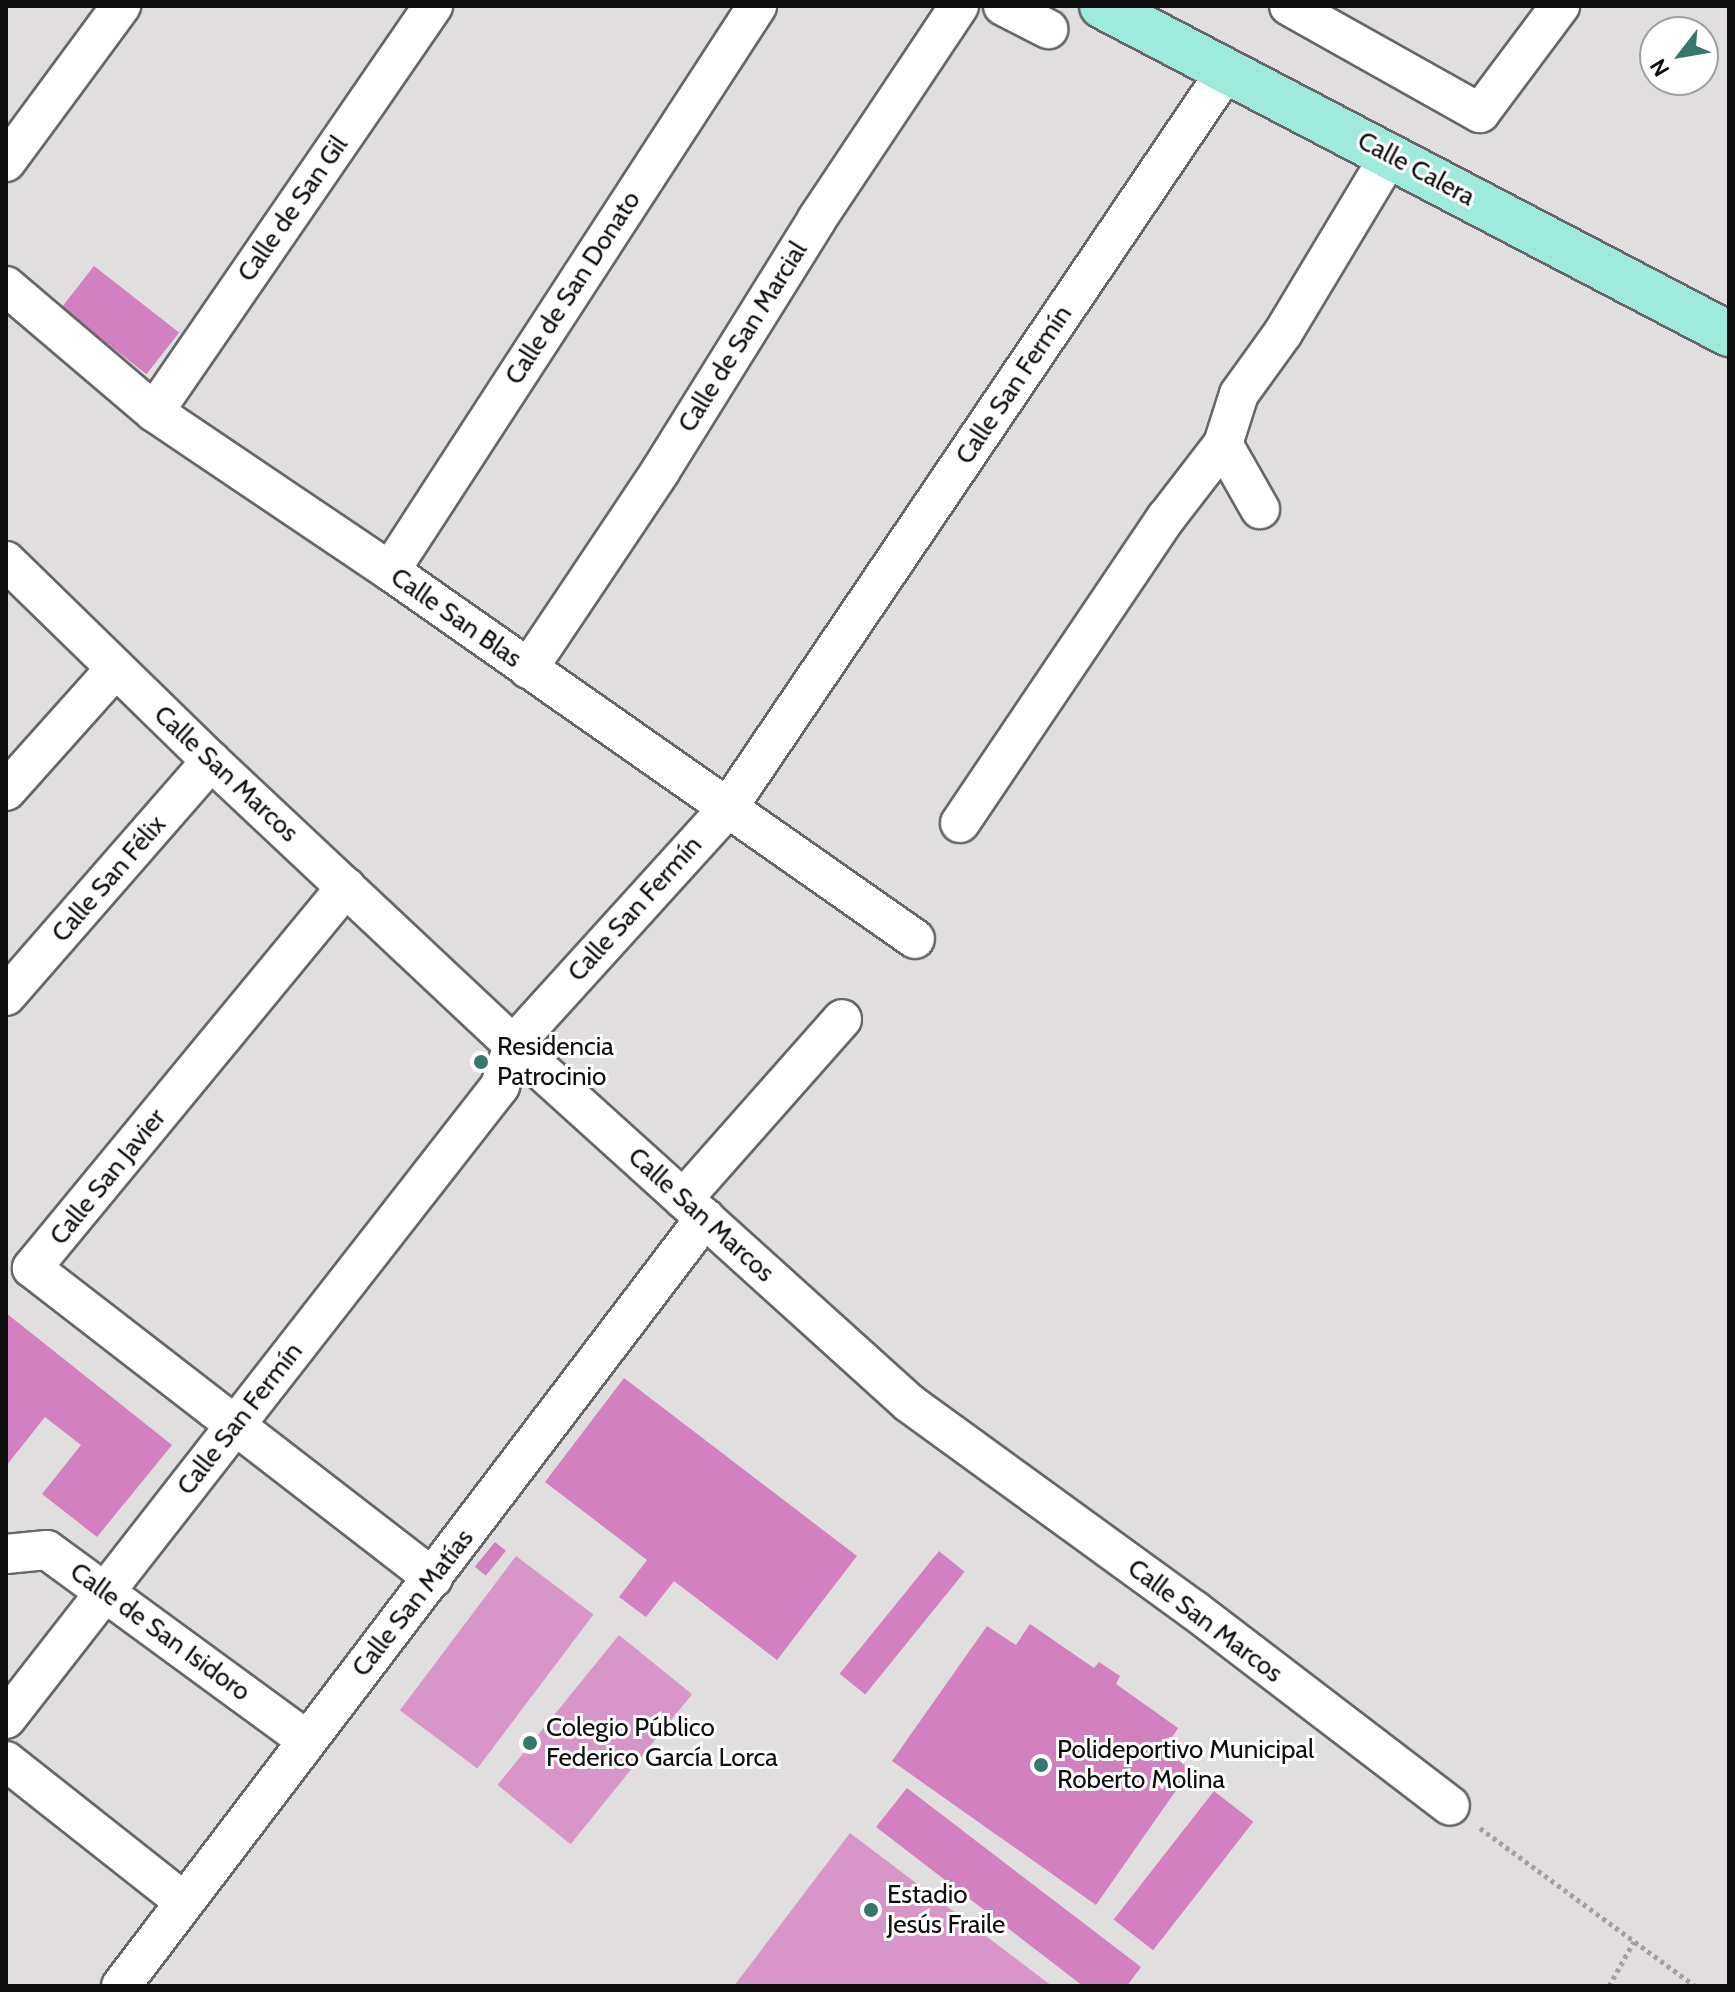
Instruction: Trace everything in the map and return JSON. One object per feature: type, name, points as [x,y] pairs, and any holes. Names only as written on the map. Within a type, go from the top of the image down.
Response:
[{"type":"main road","name":"Calle Calera","points":[[1102,6],[1729,334]]},
{"type":"street","points":[[6,162],[121,6]]},
{"type":"street","name":"Calle de San Gil","points":[[154,412],[433,6]]},
{"type":"street","name":"Calle de San Donato","points":[[390,571],[757,6]]},
{"type":"street","name":"Calle de San Marcial","points":[[528,669],[661,470],[817,219],[959,6]]},
{"type":"street","points":[[1003,6],[1048,29]]},
{"type":"street","points":[[1289,6],[1480,113],[1560,6]]},
{"type":"street","name":"Calle San Fermín","points":[[6,1719],[500,1086],[513,1045],[727,809],[1227,70]]},
{"type":"street","points":[[960,823],[1166,518],[1223,444],[1239,394],[1283,333],[1390,155]]},
{"type":"street","name":"Calle San Blas","points":[[6,286],[154,412],[390,571],[915,939]]},
{"type":"street","points":[[1223,444],[1260,509]]},
{"type":"street","name":"Calle San Marcos","points":[[10,572],[513,1045],[909,1403],[1194,1610],[1450,1806]]},
{"type":"street","points":[[6,791],[115,669]]},
{"type":"street","name":"Calle San Félix","points":[[6,996],[211,761]]},
{"type":"street","name":"Calle San Javier","points":[[235,1425],[32,1268],[346,887]]},
{"type":"street","name":"Calle San Matías","points":[[121,1986],[433,1578],[694,1209],[842,1019]]},
{"type":"street","points":[[235,1425],[433,1578]]},
{"type":"street","name":"Calle de San Isidoro","points":[[6,1554],[47,1550],[307,1740]]},
{"type":"street","points":[[6,1761],[183,1901]]},
{"type":"path","points":[[1450,1806],[1695,1986]]},
{"type":"path","points":[[1609,1986],[1634,1941]]},
{"type":"shaded area","points":[[516,1556],[593,1614],[477,1769],[400,1710]]},
{"type":"shaded area","points":[[619,1635],[692,1694],[571,1844],[498,1785]]},
{"type":"shaded area","name":"Estadio Jesús Fraile","points":[[850,1833],[1052,1986],[734,1986]]},
{"type":"building","points":[[94,266],[179,332],[146,374],[61,308]]},
{"type":"building","points":[[6,1313],[172,1445],[97,1537],[42,1494],[81,1445],[45,1417],[6,1466]]},
{"type":"building","points":[[624,1378],[857,1556],[777,1660],[674,1581],[646,1617],[619,1597],[647,1560],[545,1482]]},
{"type":"building","points":[[495,1542],[506,1551],[486,1576],[475,1567]]},
{"type":"building","points":[[939,1551],[965,1572],[865,1695],[840,1674]]},
{"type":"building","name":"Polideportivo Municipal Roberto Molina","points":[[1030,1624],[1094,1668],[1099,1662],[1120,1676],[1116,1684],[1178,1728],[1164,1750],[1191,1769],[1096,1905],[892,1761],[987,1626],[1016,1645]]},
{"type":"building","points":[[907,1788],[1141,1967],[1127,1986],[1083,1986],[876,1827]]},
{"type":"building","points":[[1214,1791],[1253,1822],[1153,1950],[1114,1919]]},
{"type":"place","name":"Residencia Patrocinio","points":[[481,1062]]},
{"type":"place","name":"Colegio Público Federico García Lorca","points":[[530,1743]]},
{"type":"place","name":"Polideportivo Municipal Roberto Molina","points":[[1041,1765]]},
{"type":"place","name":"Estadio Jesús Fraile","points":[[871,1910]]}]
